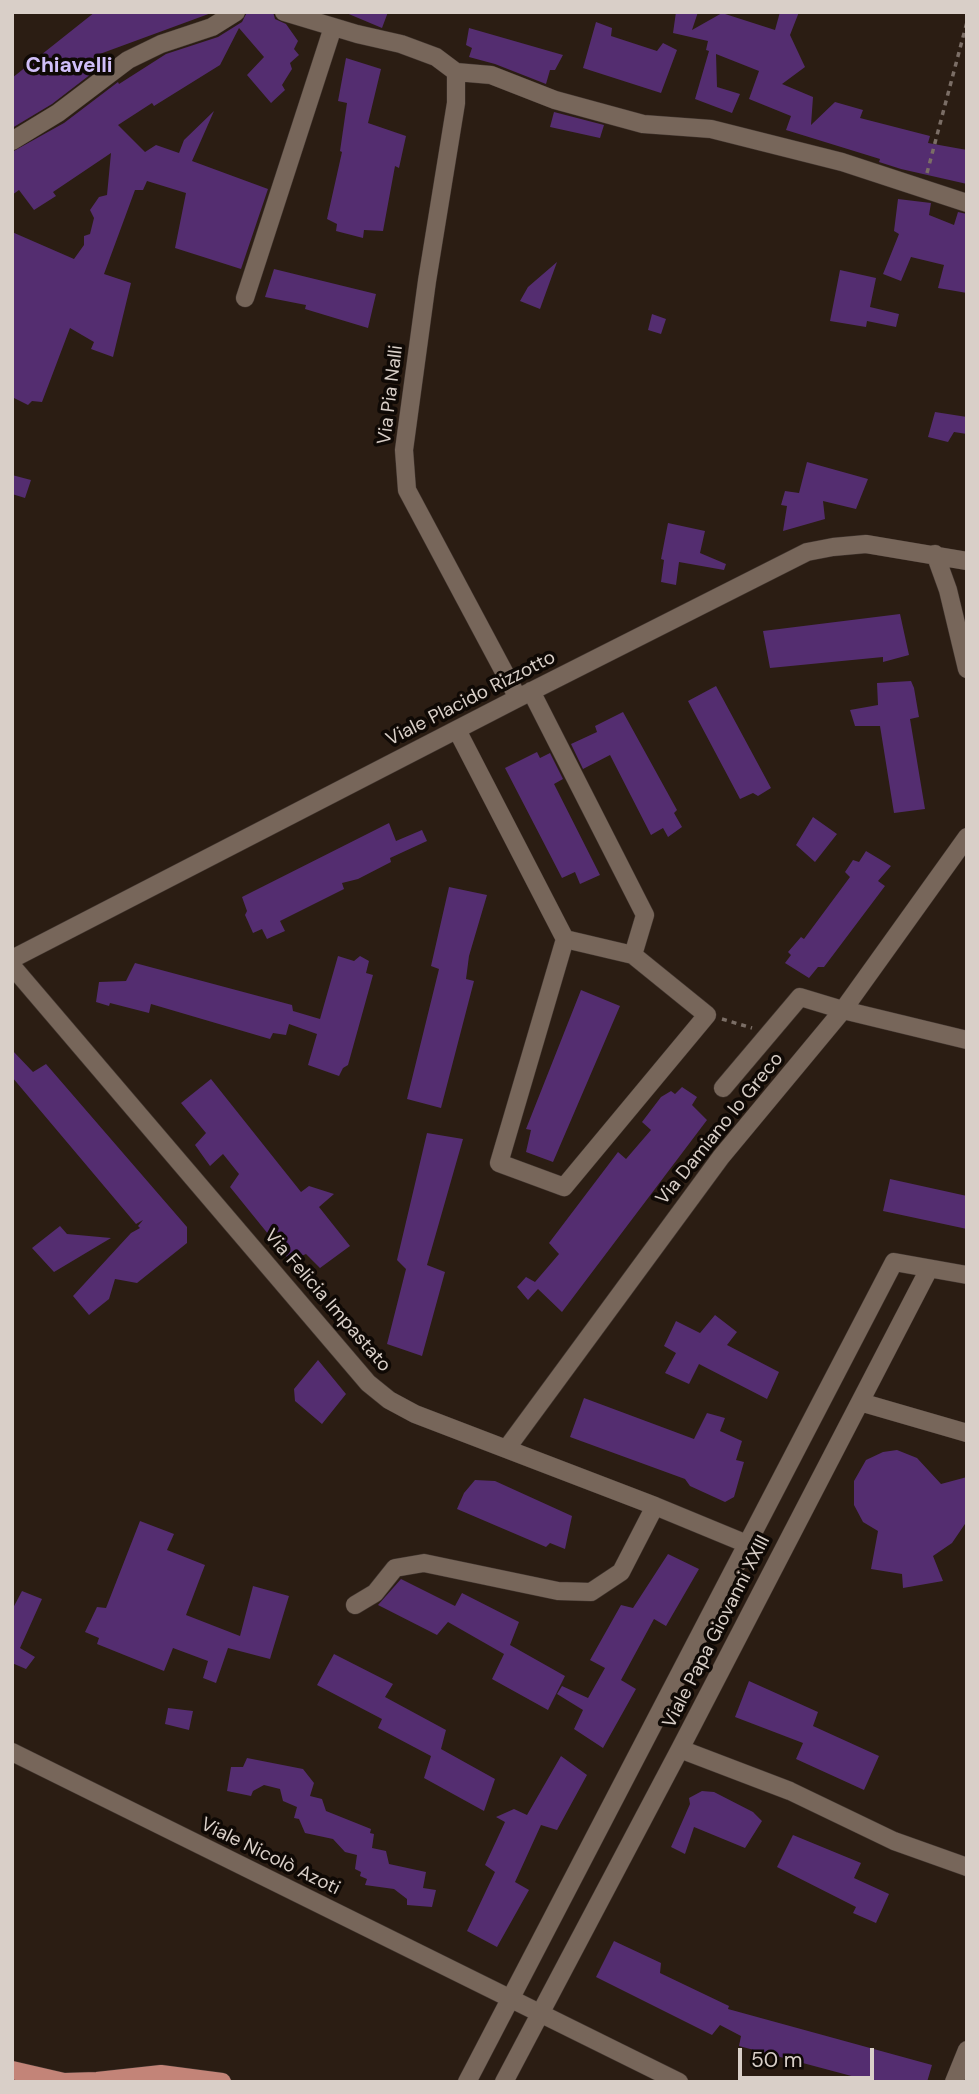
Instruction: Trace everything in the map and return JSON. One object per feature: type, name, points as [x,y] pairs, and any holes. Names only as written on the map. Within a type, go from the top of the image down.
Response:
[{"type":"main road","points":[[12,2070],[64,2082],[161,2074],[222,2082]]},
{"type":"street","points":[[12,141],[58,113],[128,60],[161,44],[212,27],[236,12]]},
{"type":"street","points":[[285,12],[412,48],[436,57],[456,72],[491,75],[555,100],[643,124],[724,132],[842,162],[967,203]]},
{"type":"street","points":[[245,298],[333,27]]},
{"type":"street","name":"Via Pia Nalli","points":[[456,72],[456,103],[427,281],[404,450],[407,490],[525,694],[645,915],[633,955]]},
{"type":"street","name":"Viale Placido Rizzotto","points":[[12,959],[525,694],[807,552],[866,544],[967,561]]},
{"type":"street","points":[[935,554],[948,590],[967,669]]},
{"type":"street","points":[[457,730],[565,939],[499,1163],[565,1187],[707,1014],[633,955],[565,939]]},
{"type":"street","name":"Via Damiano lo Greco","points":[[507,1448],[721,1157],[843,1010],[967,837]]},
{"type":"street","name":"Via Felicia Impastato","points":[[12,966],[368,1383],[389,1400],[415,1414],[747,1544]]},
{"type":"street","points":[[723,1088],[800,997],[967,1040]]},
{"type":"street","name":"Viale Papa Giovanni XXIII","points":[[467,2082],[894,1262],[929,1269],[504,2082]]},
{"type":"street","points":[[929,1269],[967,1275]]},
{"type":"street","points":[[860,1402],[967,1433]]},
{"type":"street","points":[[355,1605],[374,1593],[395,1568],[424,1563],[558,1591],[591,1592],[621,1572],[655,1506]]},
{"type":"street","points":[[680,1749],[790,1791],[894,1841],[967,1867]]},
{"type":"street","name":"Viale Nicolò Azoti","points":[[12,1752],[540,2014]]},
{"type":"street","points":[[540,2014],[679,2082]]},
{"type":"street","points":[[954,2082],[967,2050]]},
{"type":"path","points":[[923,188],[967,22]]},
{"type":"path","points":[[707,1014],[769,1034]]},
{"type":"building","points":[[95,12],[214,12],[97,55],[104,64],[52,104],[12,128],[12,78]]},
{"type":"building","points":[[247,12],[273,12],[275,19],[286,24],[298,41],[294,49],[299,55],[290,63],[292,69],[282,85],[285,90],[271,103],[247,75],[264,57],[239,28],[220,65],[118,125],[145,152],[156,145],[179,153],[184,140],[214,111],[192,161],[268,189],[241,269],[175,248],[186,193],[147,181],[143,190],[135,190],[104,274],[131,283],[113,357],[91,349],[94,342],[70,328],[42,402],[32,401],[28,405],[12,397],[12,232],[74,259],[84,245],[84,236],[90,234],[94,218],[90,210],[99,197],[107,195],[111,153],[53,192],[56,196],[34,210],[19,190],[12,195],[12,152],[64,123],[118,82],[119,84],[166,54],[218,37],[242,22]]},
{"type":"building","points":[[344,12],[388,12],[382,28]]},
{"type":"building","points":[[676,12],[698,12],[692,30],[722,13],[775,30],[780,12],[799,12],[790,35],[805,67],[782,84],[813,97],[811,125],[835,102],[863,110],[860,118],[930,136],[928,143],[967,150],[967,184],[901,169],[879,162],[880,159],[786,130],[791,116],[749,99],[759,71],[716,54],[717,87],[740,94],[732,113],[695,99],[709,51],[706,50],[708,41],[673,33]]},
{"type":"building","points":[[596,22],[612,28],[611,36],[657,51],[663,43],[677,50],[661,93],[583,68]]},
{"type":"building","points":[[469,28],[563,55],[555,70],[550,70],[546,84],[469,57],[472,48],[466,45]]},
{"type":"building","points":[[346,58],[381,69],[368,123],[406,136],[399,168],[395,166],[383,231],[364,230],[363,238],[336,231],[337,224],[327,219],[342,152],[347,103],[338,101]]},
{"type":"building","points":[[554,112],[604,125],[600,138],[550,127]]},
{"type":"building","points":[[898,199],[931,203],[929,215],[954,225],[958,212],[967,214],[967,293],[938,288],[944,265],[911,257],[901,281],[883,274],[899,234],[894,231]]},
{"type":"building","points":[[557,262],[540,309],[520,301],[528,287]]},
{"type":"building","points":[[274,269],[376,294],[368,328],[305,309],[306,305],[265,297]]},
{"type":"building","points":[[840,270],[876,278],[870,307],[899,314],[896,327],[867,321],[866,327],[830,321]]},
{"type":"building","points":[[652,314],[666,319],[661,334],[648,330]]},
{"type":"building","points":[[935,412],[967,417],[967,434],[954,432],[948,442],[928,437]]},
{"type":"building","points":[[807,462],[868,479],[856,509],[823,501],[825,519],[783,531],[787,506],[781,505],[785,491],[799,493]]},
{"type":"building","points":[[12,475],[31,480],[25,498],[12,494]]},
{"type":"building","points":[[668,523],[705,531],[700,553],[726,564],[724,570],[679,562],[676,585],[661,582],[664,560],[661,559]]},
{"type":"building","points":[[900,614],[909,655],[883,662],[883,657],[770,668],[763,631]]},
{"type":"building","points":[[911,681],[919,717],[910,719],[925,809],[894,813],[880,726],[855,726],[850,710],[878,705],[877,683]]},
{"type":"building","points":[[716,686],[771,788],[758,796],[753,793],[740,799],[688,701]]},
{"type":"building","points":[[623,712],[677,810],[674,813],[682,827],[668,837],[663,828],[651,835],[610,755],[583,769],[571,744],[597,732],[595,726]]},
{"type":"building","points":[[537,752],[540,758],[550,753],[563,779],[554,784],[600,875],[580,884],[575,872],[562,878],[505,768]]},
{"type":"building","points":[[813,817],[837,834],[815,862],[796,845]]},
{"type":"building","points":[[389,823],[396,841],[422,830],[427,841],[390,858],[391,862],[358,879],[342,883],[344,889],[280,921],[285,931],[267,939],[262,929],[253,933],[245,915],[247,911],[242,897]]},
{"type":"building","points":[[866,851],[891,866],[878,881],[885,886],[824,967],[818,967],[809,978],[785,963],[791,955],[788,952],[801,937],[804,939],[850,877],[845,872],[853,860],[859,862]]},
{"type":"building","points":[[449,887],[487,895],[469,956],[466,979],[474,981],[441,1108],[407,1099],[439,969],[431,966]]},
{"type":"building","points":[[338,956],[354,961],[360,956],[369,961],[366,973],[373,975],[348,1065],[339,1076],[308,1065],[317,1034],[289,1024],[286,1035],[273,1033],[270,1039],[151,1004],[149,1013],[96,1002],[99,982],[126,981],[135,963],[292,1005],[293,1011],[320,1019]]},
{"type":"building","points":[[581,990],[620,1006],[553,1162],[526,1152],[531,1130],[526,1129]]},
{"type":"building","points":[[12,1050],[33,1072],[46,1064],[187,1227],[187,1243],[137,1283],[115,1279],[109,1299],[89,1315],[73,1296],[131,1233],[140,1228],[138,1226],[143,1220],[136,1224],[12,1077]]},
{"type":"building","points":[[211,1079],[301,1192],[309,1186],[334,1194],[319,1207],[350,1246],[320,1268],[306,1254],[290,1261],[230,1187],[239,1174],[223,1154],[210,1166],[195,1145],[206,1133],[181,1103]]},
{"type":"building","points":[[682,1087],[697,1097],[692,1105],[707,1120],[562,1312],[538,1289],[528,1300],[517,1287],[526,1277],[535,1282],[559,1254],[549,1243],[618,1152],[626,1159],[651,1130],[642,1122],[661,1097],[671,1091],[675,1094]]},
{"type":"building","points":[[427,1133],[463,1139],[427,1265],[445,1272],[422,1356],[387,1344],[406,1269],[397,1260]]},
{"type":"building","points":[[890,1179],[967,1196],[967,1229],[883,1211]]},
{"type":"building","points":[[60,1226],[67,1234],[111,1238],[54,1272],[32,1248]]},
{"type":"building","points":[[715,1315],[737,1332],[727,1345],[779,1372],[767,1399],[699,1364],[689,1384],[665,1373],[676,1353],[664,1346],[676,1321],[700,1333]]},
{"type":"building","points":[[318,1360],[346,1394],[322,1424],[295,1401],[294,1389]]},
{"type":"building","points":[[584,1398],[694,1439],[707,1413],[725,1418],[720,1431],[742,1441],[736,1460],[744,1462],[734,1497],[725,1502],[690,1486],[685,1479],[570,1437]]},
{"type":"building","points":[[897,1450],[917,1458],[941,1484],[967,1477],[967,1521],[952,1543],[933,1556],[943,1581],[903,1588],[902,1574],[871,1569],[878,1531],[863,1522],[854,1505],[854,1481],[866,1460],[883,1452]]},
{"type":"building","points":[[475,1480],[495,1481],[572,1516],[565,1549],[550,1543],[546,1547],[457,1509],[464,1493]]},
{"type":"building","points":[[140,1521],[174,1534],[167,1550],[205,1565],[186,1615],[240,1636],[253,1586],[289,1596],[270,1659],[228,1648],[216,1683],[203,1678],[208,1661],[173,1648],[164,1671],[97,1644],[99,1638],[85,1632],[97,1607],[106,1608]]},
{"type":"building","points":[[668,1554],[699,1569],[666,1626],[654,1619],[621,1680],[636,1689],[603,1748],[574,1729],[583,1710],[557,1694],[562,1686],[588,1698],[605,1668],[590,1660],[621,1605],[633,1608]]},
{"type":"building","points":[[401,1579],[455,1606],[462,1593],[519,1622],[510,1645],[565,1676],[548,1710],[492,1679],[504,1654],[448,1622],[437,1635],[378,1605]]},
{"type":"building","points":[[22,1591],[42,1599],[20,1648],[35,1657],[26,1669],[12,1663],[12,1610]]},
{"type":"building","points":[[334,1654],[393,1684],[385,1697],[446,1730],[441,1749],[495,1779],[484,1811],[424,1778],[431,1756],[378,1728],[382,1719],[317,1685]]},
{"type":"building","points":[[749,1681],[818,1712],[813,1726],[879,1756],[864,1790],[796,1759],[803,1743],[735,1717]]},
{"type":"building","points":[[168,1708],[193,1711],[189,1730],[165,1724]]},
{"type":"building","points":[[561,1756],[587,1775],[557,1830],[541,1825],[515,1882],[529,1890],[497,1947],[467,1931],[495,1872],[485,1865],[505,1822],[496,1817],[514,1809],[527,1815]]},
{"type":"building","points":[[247,1758],[303,1769],[314,1783],[310,1796],[322,1799],[326,1811],[371,1829],[370,1833],[374,1834],[372,1848],[386,1851],[389,1864],[426,1872],[423,1888],[436,1890],[432,1907],[407,1905],[407,1899],[394,1889],[365,1885],[367,1879],[360,1876],[361,1872],[355,1869],[357,1855],[345,1852],[333,1839],[305,1833],[299,1819],[294,1818],[297,1807],[283,1801],[280,1789],[264,1785],[253,1791],[251,1796],[227,1791],[231,1767],[243,1767]]},
{"type":"building","points":[[702,1791],[714,1792],[753,1812],[762,1821],[745,1848],[694,1827],[685,1854],[671,1847],[690,1804],[689,1798]]},
{"type":"building","points":[[793,1835],[861,1863],[854,1878],[889,1894],[876,1923],[853,1913],[856,1907],[777,1867]]},
{"type":"building","points":[[614,1941],[661,1963],[660,1973],[729,2006],[728,2009],[932,2065],[927,2082],[874,2082],[739,2046],[741,2036],[720,2025],[712,2035],[596,1977]]},
{"type":"district","name":"Chiavelli","points":[[69,66]]}]
